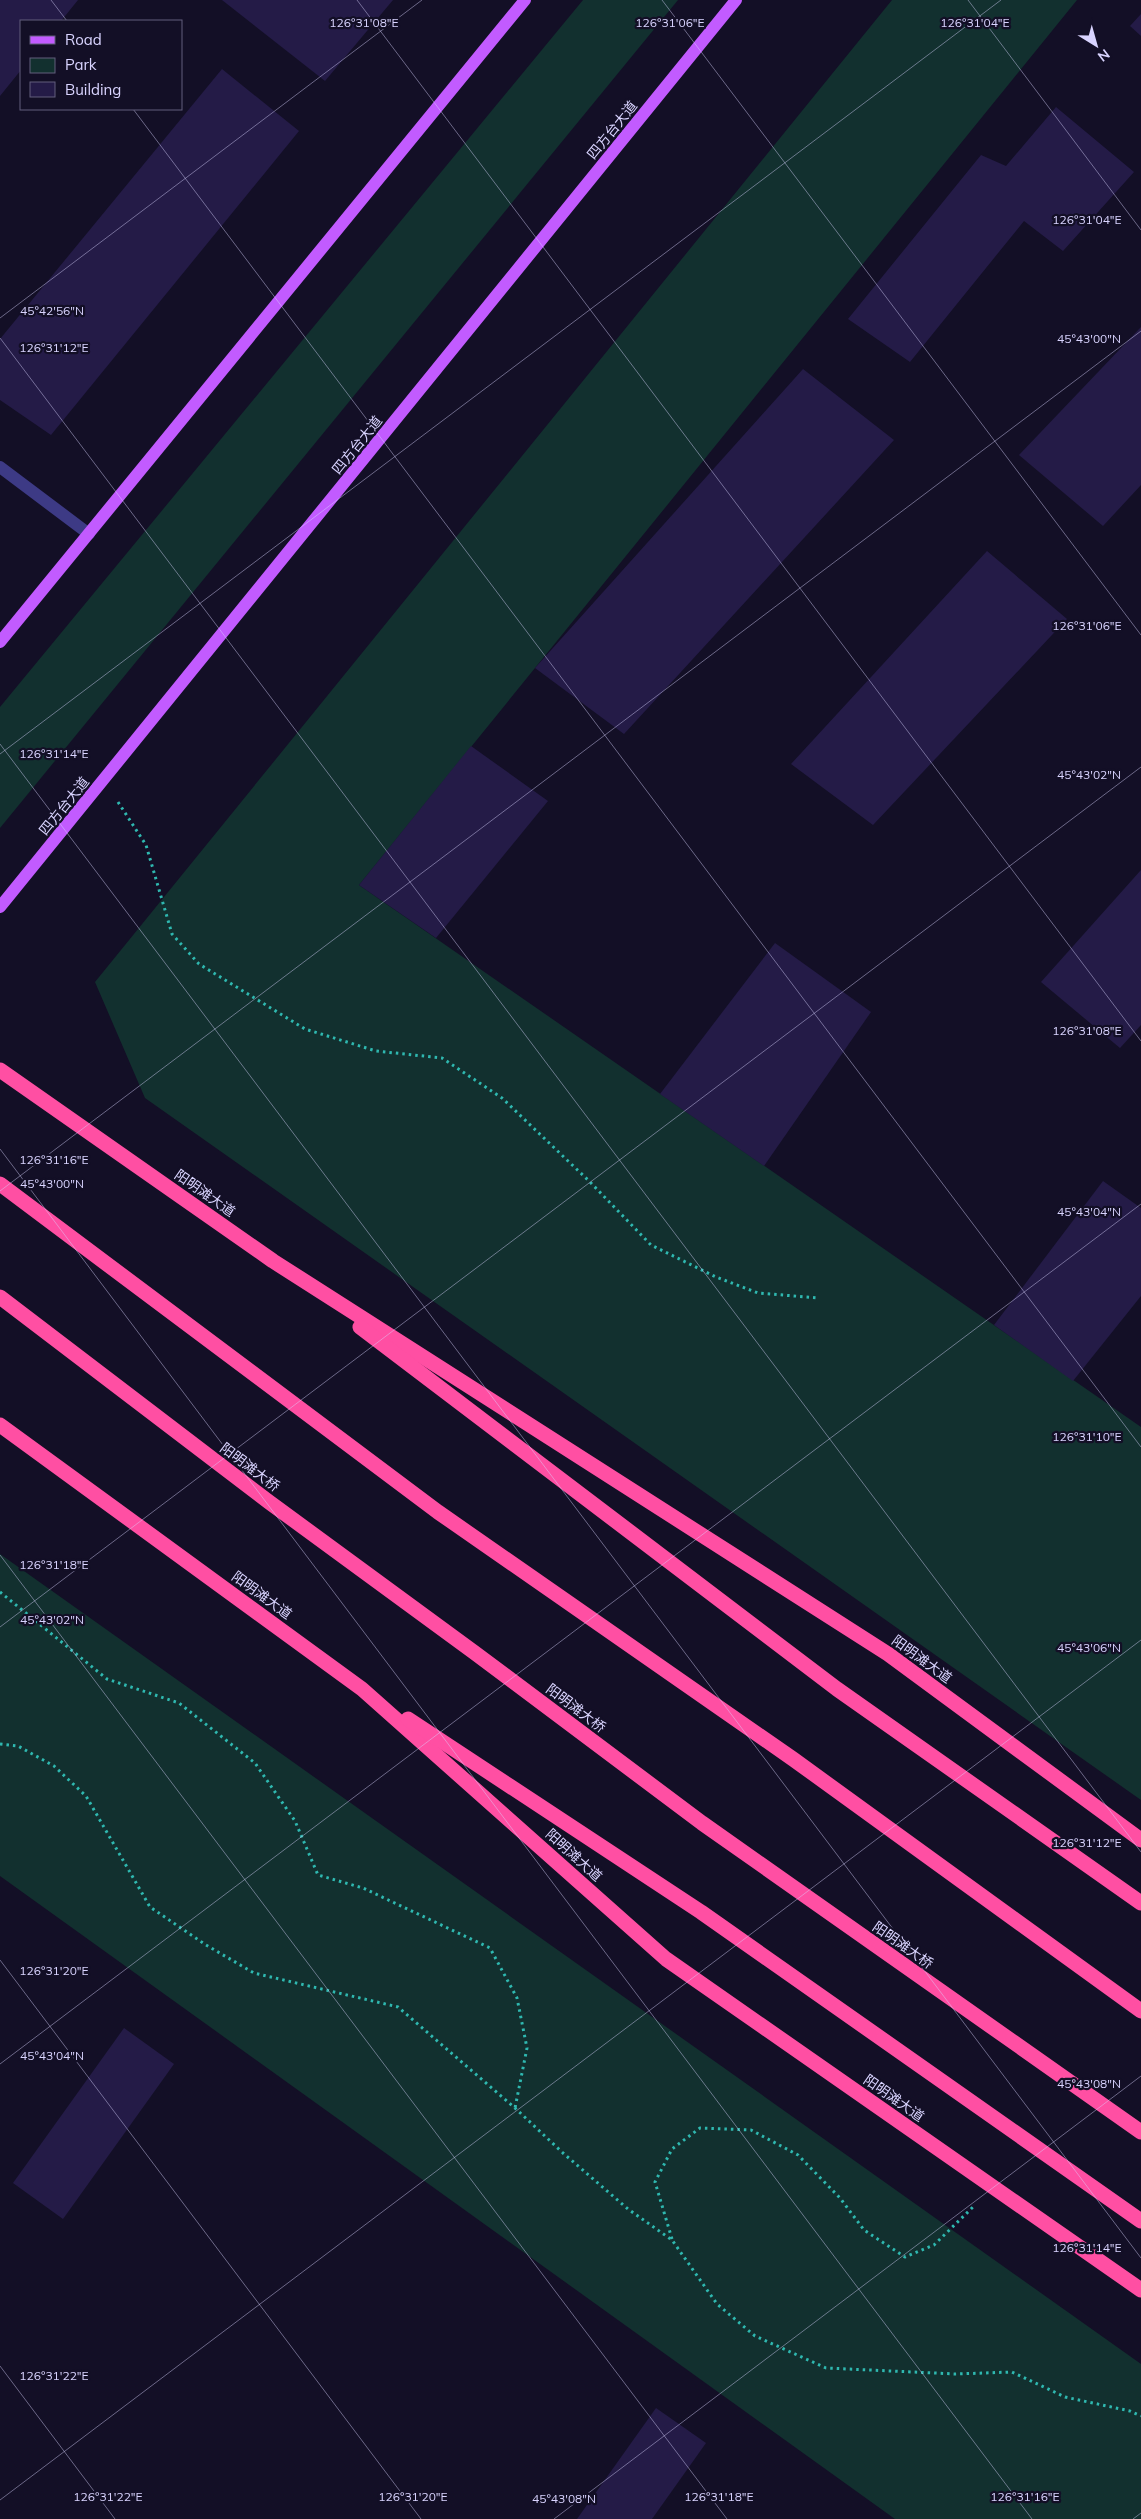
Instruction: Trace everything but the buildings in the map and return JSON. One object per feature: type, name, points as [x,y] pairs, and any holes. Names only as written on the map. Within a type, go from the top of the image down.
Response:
[{"type":"highway","name":"阳明滩大道","points":[[0,1070],[273,1261],[888,1654],[1141,1840]]},
{"type":"highway","points":[[0,1184],[438,1512],[793,1759],[1141,2011]]},
{"type":"highway","points":[[273,1261],[837,1690],[1141,1903]]},
{"type":"highway","name":"阳明滩大桥","points":[[0,1297],[269,1502],[702,1823],[1141,2132]]},
{"type":"highway","name":"阳明滩大道","points":[[0,1424],[362,1689],[666,1959],[1141,2290]]},
{"type":"highway","points":[[362,1689],[701,1912],[1141,2221]]},
{"type":"main road","points":[[0,642],[525,0]]},
{"type":"main road","name":"四方台大道","points":[[0,907],[736,0]]},
{"type":"street","points":[[0,467],[89,534]]},
{"type":"path","points":[[104,780],[146,845],[172,934],[199,964],[305,1029],[376,1051],[442,1058],[502,1098],[589,1181],[651,1245],[716,1277],[758,1293],[820,1298]]},
{"type":"path","points":[[0,1592],[107,1679],[179,1703],[255,1763],[295,1821],[318,1875],[363,1888],[490,1948],[517,1998],[527,2048],[515,2108]]},
{"type":"path","points":[[0,1744],[18,1746],[54,1766],[86,1796],[150,1907],[206,1945],[254,1974],[398,2007],[515,2108],[562,2153],[628,2209],[672,2240]]},
{"type":"path","points":[[994,2188],[934,2245],[905,2257],[864,2230],[840,2198],[798,2155],[752,2130],[700,2128],[672,2149],[655,2182],[672,2240],[717,2304],[755,2336],[826,2368],[956,2374],[1012,2372],[1065,2397],[1141,2416]]},
{"type":"green space","points":[[583,0],[678,0],[0,828],[0,707]]},
{"type":"green space","points":[[892,0],[1077,0],[359,885],[1141,1427],[1141,1800],[145,1098],[95,982]]},
{"type":"green space","points":[[0,1554],[1141,2364],[1141,2519],[895,2519],[0,1876]]}]
